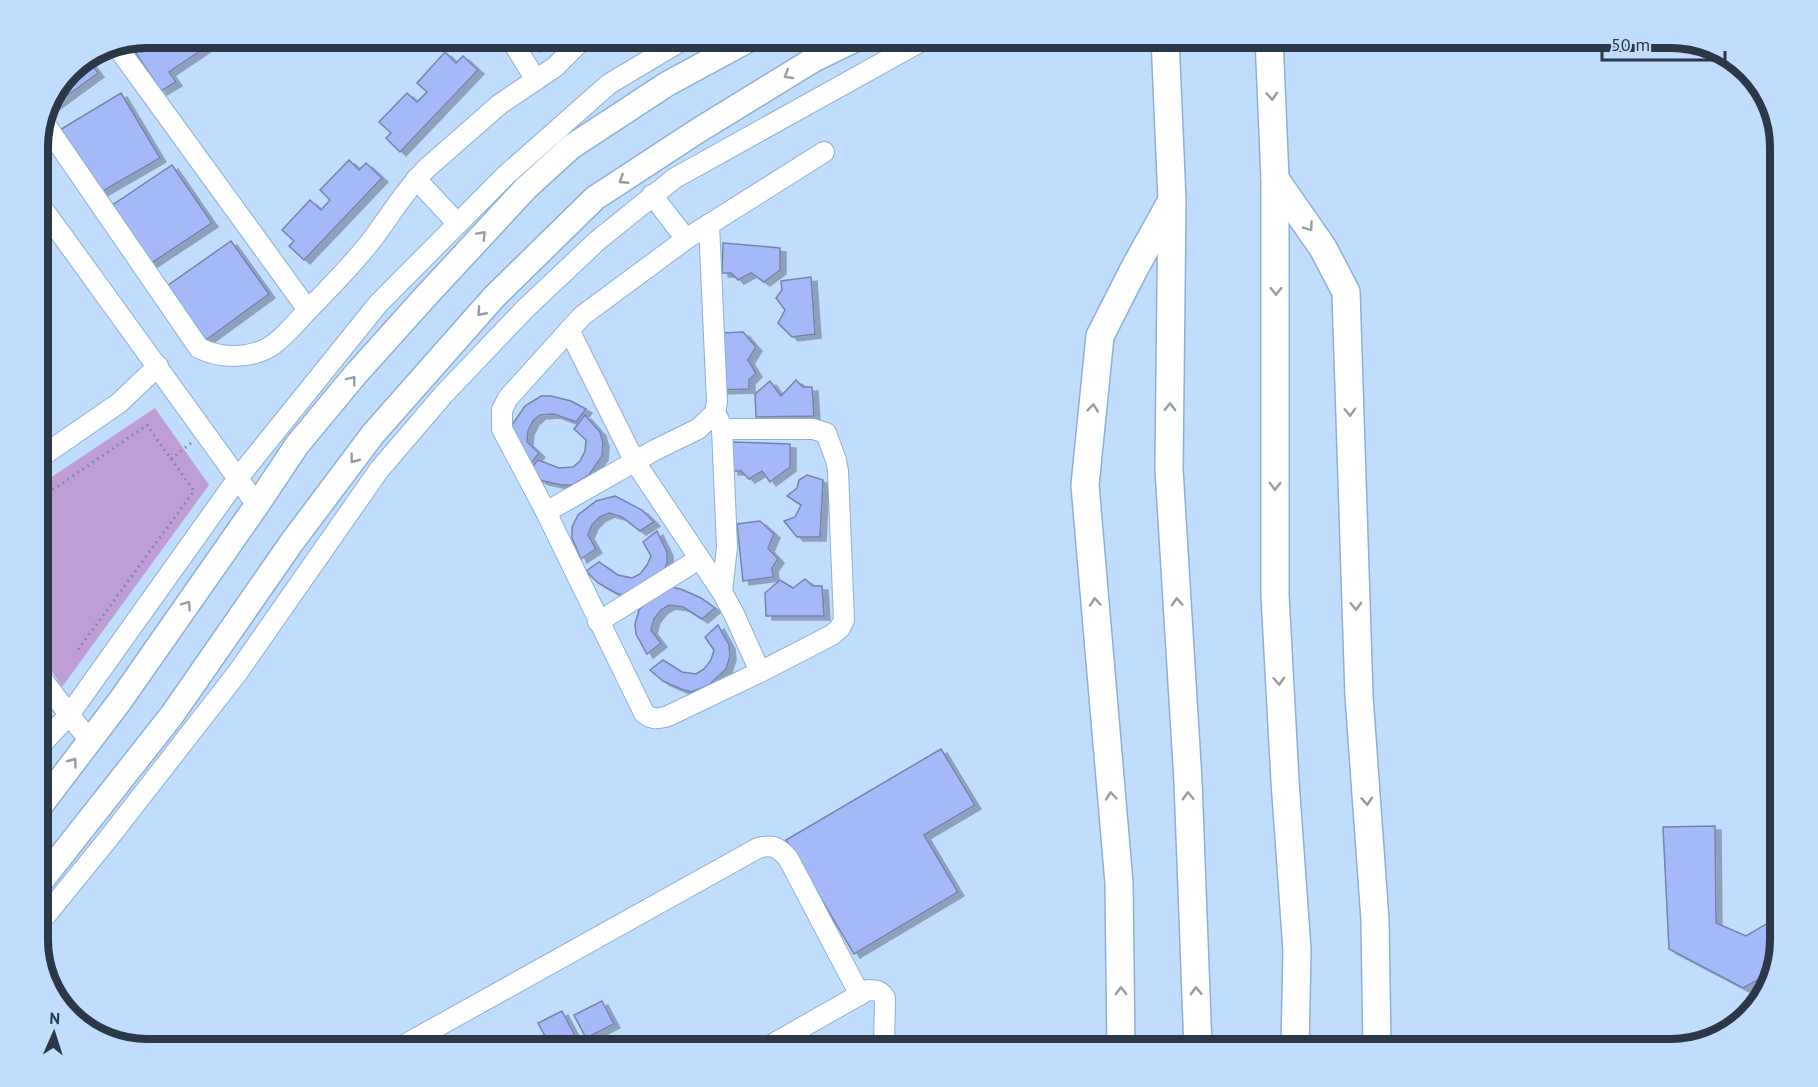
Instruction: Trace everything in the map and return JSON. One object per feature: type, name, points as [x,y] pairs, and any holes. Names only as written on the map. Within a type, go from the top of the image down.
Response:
[{"type":"main road","points":[[1165,48],[1172,200],[1169,469],[1188,781],[1198,1039]]},
{"type":"main road","points":[[1269,48],[1275,179],[1275,595],[1285,781],[1298,950],[1295,1039]]},
{"type":"main road","points":[[1275,179],[1323,248],[1346,292],[1359,696],[1375,921],[1377,1039]]},
{"type":"main road","points":[[1121,1039],[1119,883],[1085,485],[1100,336],[1172,200]]},
{"type":"street","points":[[516,48],[536,80]]},
{"type":"street","points":[[50,131],[199,348],[219,356],[246,355],[257,353],[277,342],[308,310],[373,238],[416,179],[500,104],[564,60],[575,48]]},
{"type":"street","points":[[48,737],[69,715],[238,478],[378,304],[506,174],[609,84],[669,48]]},
{"type":"street","points":[[48,795],[120,701],[297,445],[355,375],[526,188],[572,147],[654,92],[734,48]]},
{"type":"street","points":[[48,872],[172,716],[292,542],[373,434],[494,297],[595,198],[699,130],[813,60],[838,48]]},
{"type":"street","points":[[854,48],[860,74]]},
{"type":"street","points":[[48,913],[238,672],[379,470],[444,394],[526,308],[597,241],[675,178],[908,48]]},
{"type":"street","points":[[121,52],[308,310]]},
{"type":"street","points":[[546,512],[634,462],[698,429],[719,421],[820,430],[830,439],[837,460],[844,620],[840,628],[832,635],[760,672],[668,716],[650,718],[644,713],[546,512],[502,429],[501,418],[502,410],[508,399],[582,316],[686,239],[824,152]]},
{"type":"street","points":[[416,179],[458,224]]},
{"type":"street","points":[[652,195],[686,239]]},
{"type":"street","points":[[48,216],[257,505]]},
{"type":"street","points":[[709,224],[717,402],[727,547],[722,592]]},
{"type":"street","points":[[569,330],[634,462],[722,592],[760,672]]},
{"type":"street","points":[[48,452],[118,403],[158,366]]},
{"type":"street","points":[[598,622],[699,559]]},
{"type":"street","points":[[48,687],[89,740]]},
{"type":"street","points":[[417,1039],[758,848],[773,845],[788,858],[860,995]]},
{"type":"street","points":[[783,1039],[868,990],[876,990],[885,998],[884,1039]]},
{"type":"path","points":[[48,493],[147,425],[194,491],[77,651]]},
{"type":"path","points":[[171,459],[204,433]]},
{"type":"shaded area","points":[[155,408],[209,485],[62,687],[48,665],[48,479]]},
{"type":"building","points":[[205,48],[169,72],[176,82],[161,91],[134,49]]},
{"type":"building","points":[[445,52],[456,63],[463,56],[478,70],[400,152],[386,138],[391,133],[379,122],[407,93],[417,102],[427,92],[417,83]]},
{"type":"building","points":[[92,65],[98,73],[60,100],[77,77]]},
{"type":"building","points":[[121,93],[160,158],[96,195],[58,131]]},
{"type":"building","points":[[349,160],[359,170],[366,163],[382,178],[304,260],[289,246],[294,241],[282,230],[310,200],[321,210],[330,200],[320,190]]},
{"type":"building","points":[[172,165],[212,223],[147,266],[108,208]]},
{"type":"building","points":[[231,241],[269,294],[206,340],[167,286]]},
{"type":"building","points":[[723,243],[780,248],[780,270],[764,282],[751,273],[738,280],[731,273],[722,273]]},
{"type":"building","points":[[811,277],[815,334],[792,337],[778,323],[785,310],[776,298],[782,290],[781,281]]},
{"type":"building","points":[[743,332],[756,347],[748,360],[756,373],[749,380],[749,389],[719,390],[720,333]]},
{"type":"building","points":[[796,380],[803,387],[812,387],[814,416],[756,417],[755,394],[770,381],[781,396]]},
{"type":"building","points":[[541,396],[571,401],[586,409],[576,422],[554,414],[540,415],[533,421],[528,431],[527,442],[539,453],[529,466],[510,439],[512,425],[525,406]]},
{"type":"building","points":[[585,415],[600,432],[603,443],[602,456],[589,475],[573,485],[562,485],[543,481],[527,473],[538,460],[559,468],[573,467],[580,461],[585,451],[586,440],[574,429]]},
{"type":"building","points":[[732,442],[790,444],[790,467],[770,482],[762,471],[749,479],[741,471],[732,471]]},
{"type":"building","points":[[807,475],[823,480],[820,537],[797,537],[784,521],[795,517],[801,505],[787,496],[797,488],[799,480]]},
{"type":"building","points":[[615,496],[642,510],[654,522],[640,531],[622,517],[609,513],[600,517],[592,525],[588,535],[596,549],[581,559],[572,538],[572,527],[578,515],[596,501]]},
{"type":"building","points":[[760,521],[774,534],[768,548],[778,559],[772,568],[773,577],[743,581],[737,524]]},
{"type":"building","points":[[657,531],[667,552],[667,563],[662,575],[626,596],[598,583],[586,571],[599,562],[618,575],[632,578],[640,574],[651,556],[643,542]]},
{"type":"building","points":[[805,579],[813,586],[822,586],[824,616],[766,616],[765,593],[780,580],[793,588]]},
{"type":"building","points":[[673,587],[701,598],[715,608],[702,619],[683,607],[669,605],[661,610],[654,619],[651,630],[661,643],[647,654],[636,634],[635,624],[639,610],[655,594]]},
{"type":"building","points":[[718,625],[729,645],[730,656],[726,669],[709,685],[691,692],[663,681],[650,670],[663,660],[682,672],[696,674],[704,669],[711,660],[714,650],[705,637]]},
{"type":"building","points":[[941,749],[975,805],[924,835],[958,892],[854,954],[786,840]]},
{"type":"building","points":[[1715,826],[1716,923],[1746,936],[1770,922],[1769,953],[1762,978],[1743,988],[1669,949],[1663,827]]},
{"type":"building","points":[[602,1001],[614,1024],[586,1038],[574,1015]]},
{"type":"building","points":[[562,1011],[576,1038],[547,1039],[538,1023]]}]
